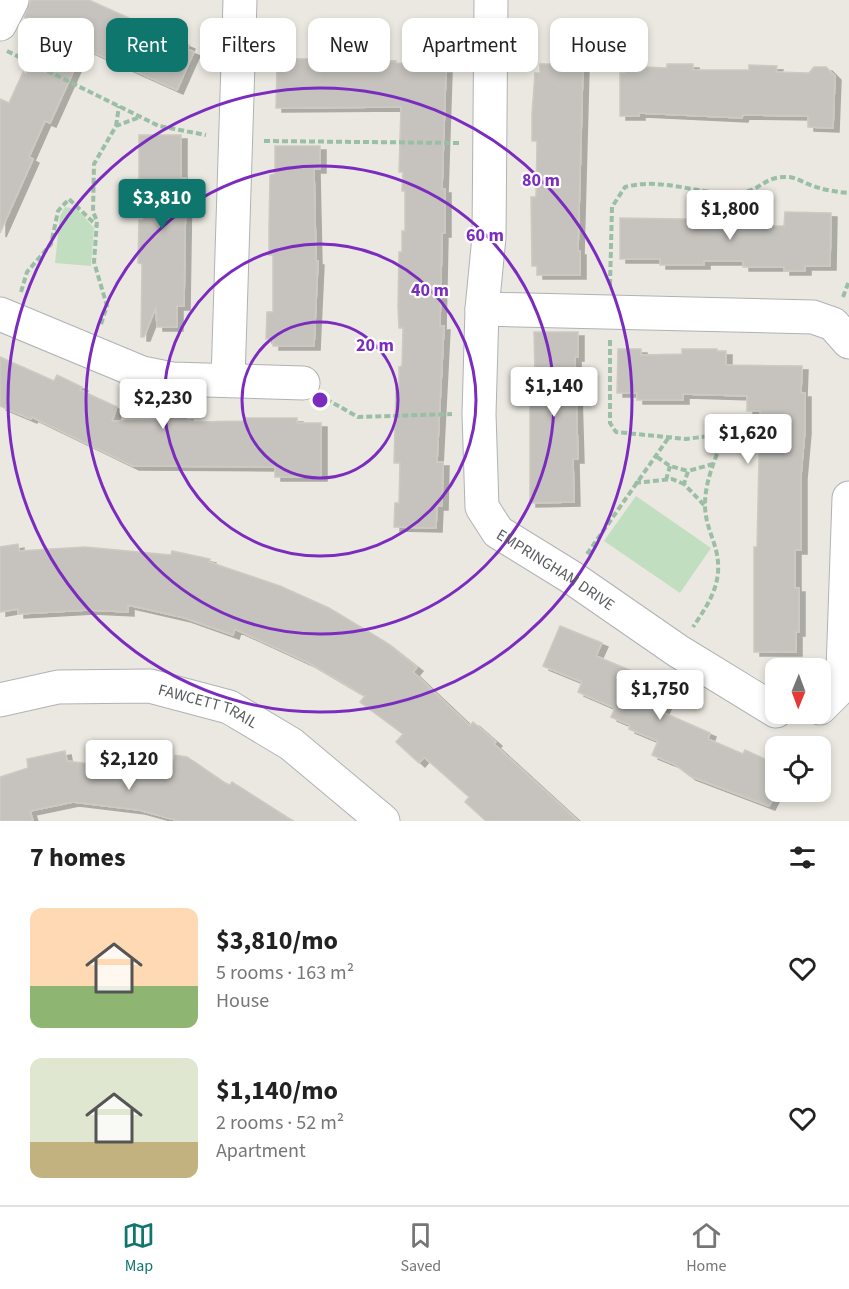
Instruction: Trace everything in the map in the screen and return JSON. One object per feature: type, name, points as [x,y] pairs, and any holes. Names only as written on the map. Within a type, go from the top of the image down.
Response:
[{"type":"street","points":[[0,24],[12,0]]},
{"type":"street","points":[[228,380],[240,0]]},
{"type":"street","name":"EMPRINGHAM DRIVE","points":[[491,0],[489,237],[482,309],[479,414],[482,507],[498,532],[571,577],[678,651],[765,704]]},
{"type":"street","points":[[482,309],[813,317],[833,324],[849,342]]},
{"type":"street","points":[[6,317],[142,373],[172,379],[303,383]]},
{"type":"street","points":[[831,698],[836,693],[843,670],[849,498]]},
{"type":"street","name":"FAWCETT TRAIL","points":[[0,700],[58,687],[150,686],[229,707],[291,744],[383,821]]},
{"type":"path","points":[[0,48],[159,126],[237,140],[490,143]]},
{"type":"path","points":[[92,353],[107,306],[94,262],[97,225],[93,212],[94,164],[116,126],[119,106]]},
{"type":"path","points":[[116,126],[140,117]]},
{"type":"path","points":[[678,651],[715,594],[718,562],[705,505],[709,475],[725,434],[686,439],[616,432],[610,423],[612,207],[625,187],[641,183],[662,183],[705,192],[746,192],[772,177],[790,177],[813,186],[849,193]]},
{"type":"path","points":[[6,317],[27,272],[51,244],[58,211],[69,199],[97,225]]},
{"type":"path","points":[[303,383],[316,394],[358,417],[479,414]]},
{"type":"path","points":[[571,577],[634,483],[669,437]]},
{"type":"path","points":[[656,456],[670,466],[688,471],[713,464]]},
{"type":"path","points":[[666,480],[670,466]]},
{"type":"path","points":[[684,484],[688,471]]},
{"type":"path","points":[[634,483],[672,479],[684,484],[705,505]]},
{"type":"green space","points":[[65,207],[77,209],[94,228],[91,266],[55,263],[60,216]]},
{"type":"green space","points":[[636,496],[711,548],[680,593],[604,541]]},
{"type":"building","points":[[31,0],[89,0],[129,18],[106,18],[106,58],[94,53],[94,18],[24,17]]},
{"type":"building","points":[[188,49],[194,52],[188,65]]},
{"type":"building","points":[[296,59],[308,59],[308,72],[390,72],[390,61],[402,63],[402,72],[446,72],[442,189],[445,189],[445,233],[442,233],[440,326],[444,326],[437,462],[443,462],[442,506],[437,506],[436,528],[394,527],[395,503],[399,503],[400,463],[394,463],[396,388],[399,388],[399,367],[402,366],[403,328],[399,328],[399,252],[402,252],[402,231],[405,231],[405,191],[402,191],[403,172],[399,172],[401,107],[276,108],[277,72],[296,72]]},
{"type":"building","points":[[540,64],[550,64],[550,72],[583,72],[578,251],[580,251],[580,275],[537,275],[537,266],[532,266],[531,197],[536,197],[537,141],[532,141],[532,114],[535,73],[540,73]]},
{"type":"building","points":[[667,64],[693,64],[693,70],[749,70],[749,65],[777,66],[776,72],[809,73],[814,67],[826,67],[835,76],[833,128],[808,127],[808,116],[743,115],[742,118],[639,113],[639,116],[620,116],[620,73],[648,72],[648,67],[667,68]]},
{"type":"building","points":[[23,72],[26,74],[27,72],[73,72],[50,123],[45,121],[29,157],[33,159],[0,233],[0,99],[9,103]]},
{"type":"building","points":[[137,72],[185,72],[177,90]]},
{"type":"building","points":[[139,135],[181,135],[181,178],[186,178],[184,306],[177,306],[177,327],[157,327],[156,307],[144,337],[141,337],[142,264],[138,263],[139,220],[143,220],[144,179],[139,179]]},
{"type":"building","points":[[275,146],[320,146],[320,169],[314,169],[316,261],[318,261],[314,346],[273,346],[273,338],[266,339],[267,312],[273,312],[273,255],[269,255],[269,227],[270,175],[275,174]]},
{"type":"building","points":[[785,212],[831,213],[830,266],[805,266],[805,271],[784,271],[784,267],[743,267],[743,261],[704,261],[704,265],[660,265],[660,259],[620,259],[620,218],[745,220],[745,226],[784,226]]},
{"type":"building","points":[[534,332],[578,332],[578,357],[575,357],[578,459],[573,459],[574,502],[530,503],[530,374],[535,374]]},
{"type":"building","points":[[618,349],[641,349],[641,355],[682,354],[682,349],[717,349],[717,351],[726,351],[726,365],[802,366],[801,393],[805,393],[805,430],[801,475],[801,550],[795,550],[795,588],[799,588],[799,632],[796,632],[796,652],[754,652],[754,547],[757,547],[760,411],[747,411],[747,396],[683,394],[683,400],[637,400],[637,393],[617,393]]},
{"type":"building","points":[[0,357],[54,381],[57,375],[82,387],[80,390],[117,407],[112,421],[161,420],[161,416],[187,416],[187,420],[195,422],[244,421],[244,418],[297,418],[297,423],[321,423],[321,477],[275,477],[275,467],[133,466],[32,417],[31,419],[0,406]]},
{"type":"building","points":[[18,544],[19,551],[85,547],[171,555],[172,551],[210,559],[209,562],[280,586],[329,608],[384,641],[417,667],[413,672],[470,726],[473,722],[496,742],[494,744],[578,821],[486,821],[465,802],[469,797],[424,757],[419,763],[396,742],[403,734],[360,702],[365,696],[309,663],[235,629],[233,635],[185,618],[128,605],[128,612],[88,610],[18,614],[18,609],[0,612],[0,547]]},
{"type":"building","points":[[560,626],[602,643],[596,656],[634,672],[631,681],[669,697],[662,712],[710,733],[708,739],[743,754],[745,750],[765,759],[765,802],[771,802],[769,806],[690,776],[674,764],[652,755],[658,741],[629,729],[630,725],[611,717],[615,708],[578,692],[582,682],[543,666]]},
{"type":"building","points":[[65,751],[67,761],[113,767],[113,763],[170,776],[175,755],[187,757],[225,783],[230,785],[232,782],[293,821],[179,821],[139,810],[73,802],[30,811],[33,821],[0,821],[0,777],[28,768],[27,759]]}]
